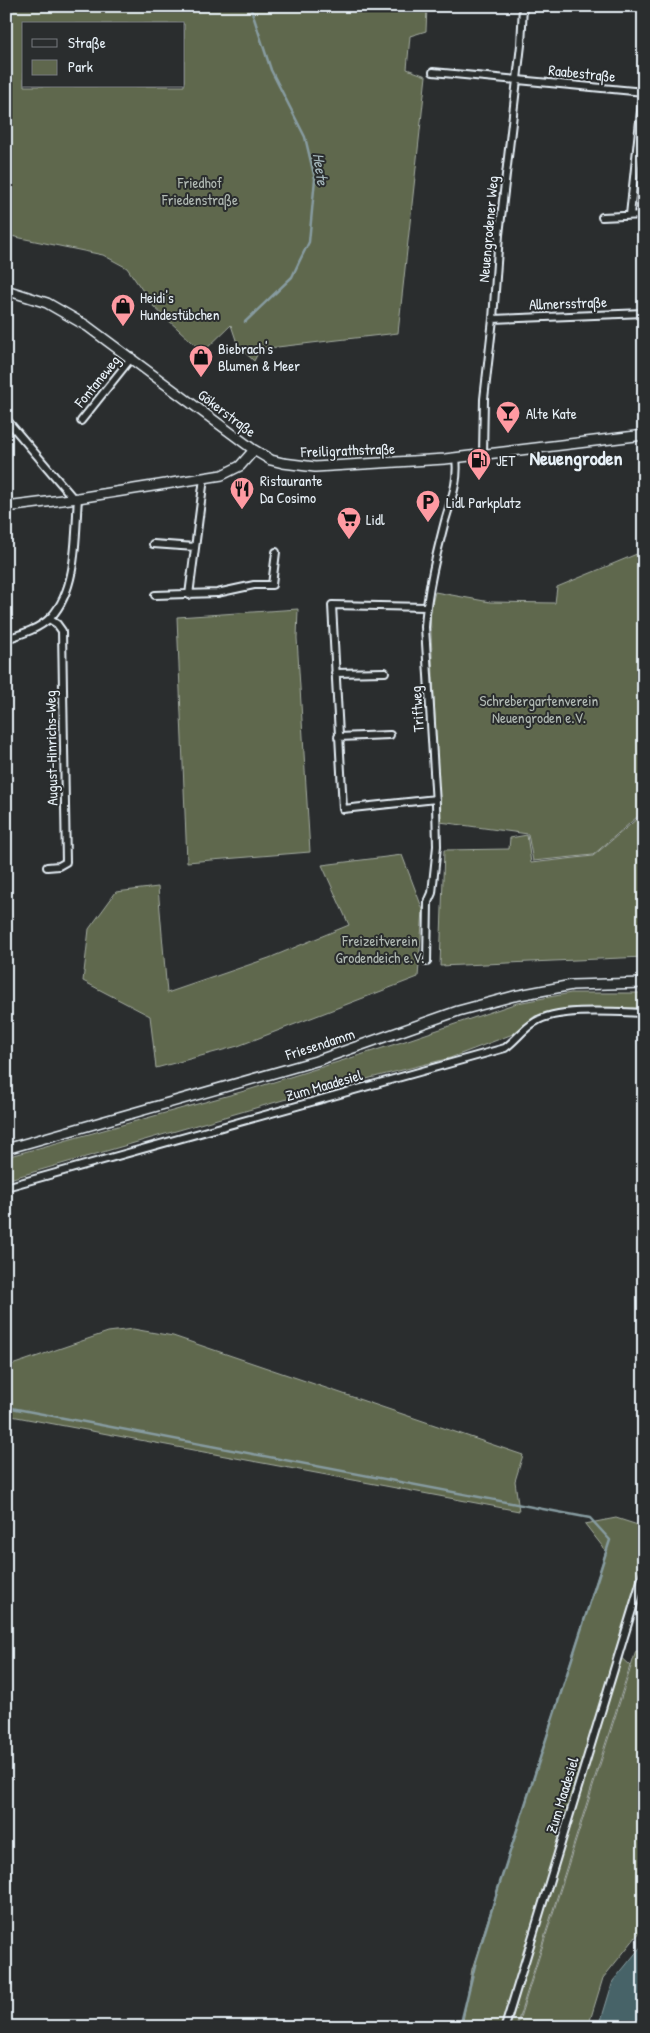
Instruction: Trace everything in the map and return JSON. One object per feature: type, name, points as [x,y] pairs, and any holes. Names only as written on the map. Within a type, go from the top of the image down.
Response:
[{"type":"main road","name":"Gökerstraße","points":[[6,290],[60,310],[88,326],[254,450]]},
{"type":"main road","name":"Freiligrathstraße","points":[[254,450],[271,460],[315,467],[456,458],[644,435]]},
{"type":"main road","points":[[6,507],[204,478],[232,471],[240,466],[254,450]]},
{"type":"main road","name":"Friesendamm","points":[[6,1149],[316,1061],[458,1011],[514,996],[572,985],[644,982]]},
{"type":"street","name":"Neuengrodener Weg","points":[[483,455],[484,398],[523,6]]},
{"type":"street","name":"Raabestraße","points":[[434,72],[643,92]]},
{"type":"street","points":[[630,215],[643,92]]},
{"type":"street","points":[[602,218],[644,215]]},
{"type":"street","name":"Allmersstraße","points":[[493,319],[644,313]]},
{"type":"street","name":"Fontaneweg","points":[[81,421],[132,358]]},
{"type":"street","points":[[6,419],[76,498],[74,557],[64,598],[48,619],[25,634],[7,638]]},
{"type":"street","name":"Triftweg","points":[[427,962],[428,902],[432,893],[437,846],[436,799],[425,627],[426,606],[445,522],[457,481],[456,458]]},
{"type":"street","points":[[189,595],[204,478]]},
{"type":"street","points":[[153,544],[195,547]]},
{"type":"street","points":[[155,595],[217,593],[254,584],[272,585],[276,552]]},
{"type":"street","points":[[426,606],[332,605],[338,737],[343,810],[436,799]]},
{"type":"street","name":"August-Hinrichs-Weg","points":[[47,868],[59,866],[66,862],[62,631],[57,624],[48,619]]},
{"type":"street","points":[[335,673],[385,672]]},
{"type":"street","points":[[338,737],[390,735]]},
{"type":"street","name":"Zum Maadesiel","points":[[6,1187],[505,1048],[528,1027],[542,1018],[588,1012],[644,1013]]},
{"type":"street","name":"Zum Maadesiel","points":[[505,2027],[644,1571]]},
{"type":"green space","name":"Friedhof Friedenstraße","points":[[6,6],[427,6],[426,31],[410,36],[407,69],[426,76],[398,333],[260,349],[254,361],[238,346],[231,325],[203,352],[154,307],[127,268],[103,255],[6,235]]},
{"type":"green space","name":"Schrebergartenverein Neuengroden e.V.","points":[[644,551],[644,811],[593,855],[533,861],[528,834],[440,822],[430,612],[435,592],[490,602],[555,603],[557,587]]},
{"type":"green space","points":[[298,609],[297,638],[310,852],[187,862],[177,617]]},
{"type":"green space","points":[[644,813],[644,957],[440,966],[444,850],[509,849],[510,838],[527,835],[531,863],[593,856]]},
{"type":"green space","name":"Freizeitverein Grodendeich e.V.","points":[[402,855],[423,910],[418,977],[238,1046],[156,1068],[150,1016],[83,981],[89,929],[116,892],[158,887],[167,993],[269,958],[349,925],[322,865]]},
{"type":"green space","points":[[571,993],[644,993],[644,1008],[568,1008],[535,1016],[513,1034],[450,1058],[283,1100],[6,1180],[6,1157],[248,1090],[405,1041],[517,1003]]},
{"type":"green space","points":[[133,1329],[173,1336],[523,1455],[515,1481],[519,1511],[6,1415],[6,1367],[108,1332]]},
{"type":"green space","points":[[616,1518],[644,1527],[644,1563],[615,1652],[630,1666],[516,2027],[462,2027],[472,1969],[606,1551],[585,1524]]},
{"type":"green space","points":[[636,1651],[644,1653],[644,1927],[603,1978],[588,2027],[517,2027]]},
{"type":"water","points":[[644,1943],[644,2027],[599,2027],[613,1981]]},
{"type":"waterway","name":"Heete","points":[[245,322],[292,277],[309,242],[315,179],[305,137],[271,70],[250,6]]},
{"type":"waterway","points":[[6,1407],[590,1518],[610,1540],[498,1889],[476,1961],[460,2027]]},
{"type":"place","name":"Heidi's Hundestübchen","points":[[123,327]]},
{"type":"place","name":"Biebrach's Blumen & Meer","points":[[201,378]]},
{"type":"place","name":"Alte Kate","points":[[508,434]]},
{"type":"place","name":"JET","points":[[479,481]]},
{"type":"place","name":"Ristaurante Da Cosimo","points":[[242,510]]},
{"type":"place","name":"Lidl Parkplatz","points":[[428,523]]},
{"type":"place","name":"Lidl","points":[[349,540]]},
{"type":"district","name":"Neuengroden","points":[[576,457]]}]
